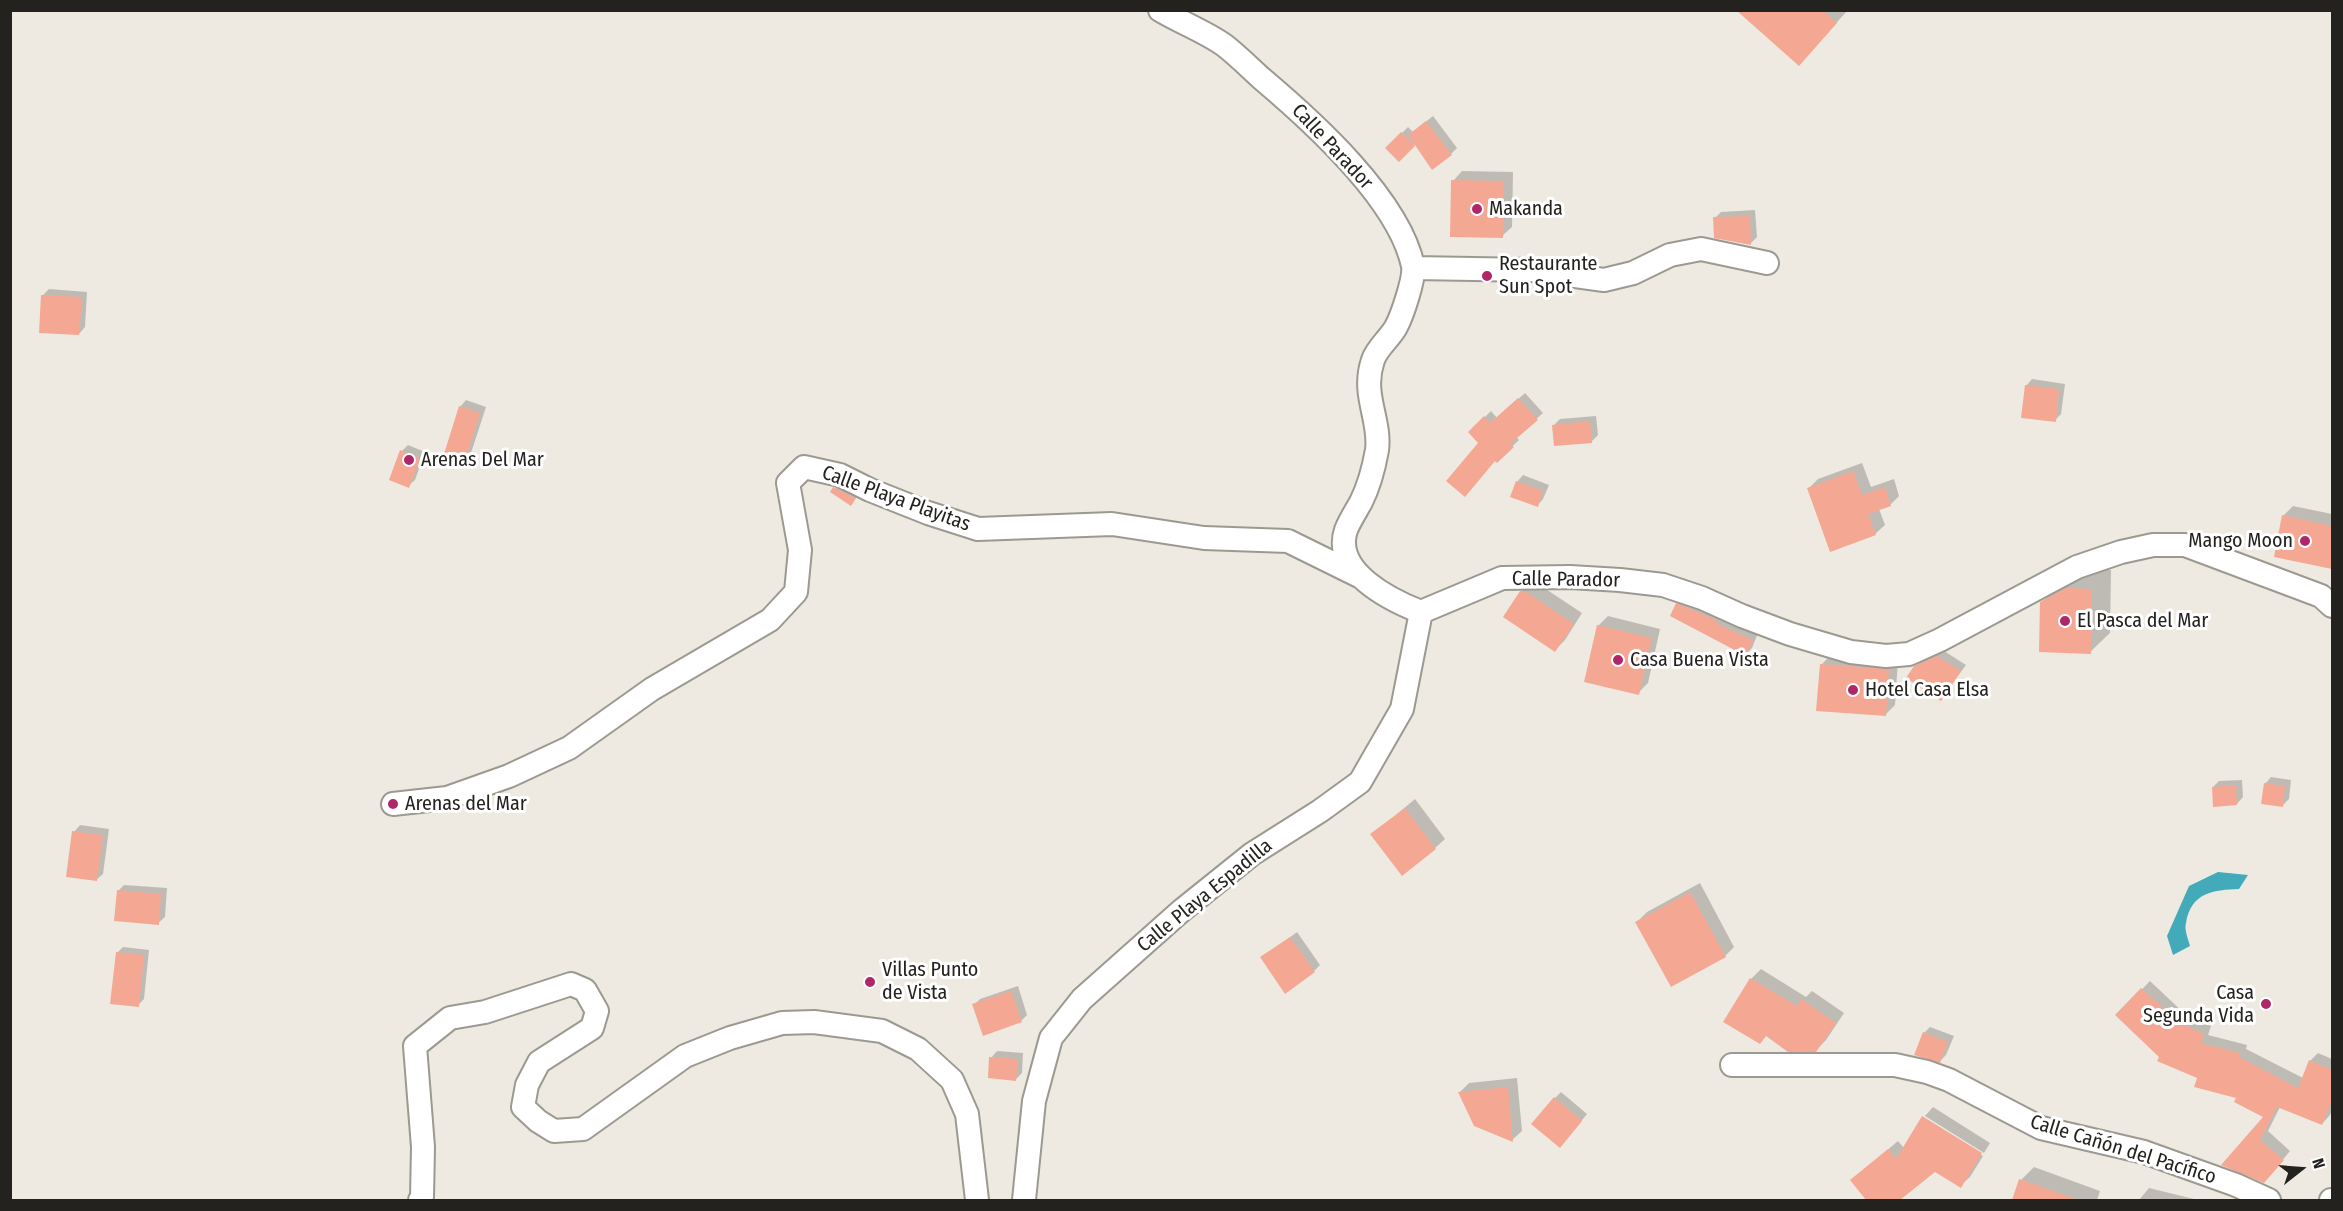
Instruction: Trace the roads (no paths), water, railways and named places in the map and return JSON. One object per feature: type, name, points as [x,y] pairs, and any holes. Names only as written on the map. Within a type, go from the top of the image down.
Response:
[{"type":"street","name":"Calle Parador","points":[[1160,10],[1222,44],[1293,105],[1369,183],[1389,212],[1414,268]]},
{"type":"street","points":[[1421,612],[1397,603],[1359,576],[1344,550],[1344,538],[1367,487],[1377,448],[1368,378],[1374,357],[1397,326],[1414,268],[1532,270],[1604,280],[1633,273],[1670,255],[1701,249],[1767,263]]},
{"type":"street","name":"Calle Playa Playitas","points":[[393,804],[447,798],[509,776],[569,748],[652,689],[770,620],[796,592],[800,550],[788,483],[804,467],[840,476],[928,513],[978,529],[1112,524],[1204,538],[1288,541],[1359,576]]},
{"type":"street","name":"Calle Parador","points":[[1421,612],[1502,578],[1570,577],[1620,580],[1664,585],[1790,634],[1851,652],[1886,656],[1909,654],[1940,640],[2077,567],[2121,552],[2153,545],[2185,545],[2321,596],[2332,606]]},
{"type":"street","name":"Calle Playa Espadilla","points":[[1024,1200],[1034,1101],[1051,1038],[1082,999],[1181,911],[1252,854],[1320,811],[1360,782],[1402,709],[1421,612]]},
{"type":"street","points":[[420,1200],[422,1197],[423,1147],[415,1046],[450,1018],[485,1012],[571,984],[585,990],[597,1011],[592,1028],[539,1062],[527,1085],[523,1107],[538,1121],[554,1131],[583,1129],[685,1056],[730,1038],[782,1023],[814,1022],[882,1030],[918,1049],[952,1080],[967,1113],[977,1200]]},
{"type":"street","name":"Calle Cañón del Pacífico","points":[[1732,1065],[1895,1065],[1927,1072],[1949,1080],[2041,1128],[2144,1152],[2236,1185],[2269,1200]]},
{"type":"water","points":[[2218,872],[2248,875],[2239,889],[2221,890],[2198,899],[2189,913],[2186,925],[2190,946],[2173,955],[2167,936],[2189,886]]},
{"type":"place","name":"Makanda","points":[[1477,209]]},
{"type":"place","name":"Restaurante Sun Spot","points":[[1487,276]]},
{"type":"place","name":"Arenas Del Mar","points":[[409,460]]},
{"type":"place","name":"Mango Moon","points":[[2305,541]]},
{"type":"place","name":"El Pasca del Mar","points":[[2065,621]]},
{"type":"place","name":"Casa Buena Vista","points":[[1618,660]]},
{"type":"place","name":"Hotel Casa Elsa","points":[[1853,690]]},
{"type":"place","name":"Arenas del Mar","points":[[393,804]]},
{"type":"place","name":"Villas Punto de Vista","points":[[870,982]]},
{"type":"place","name":"Casa Segunda Vida","points":[[2266,1004]]}]
